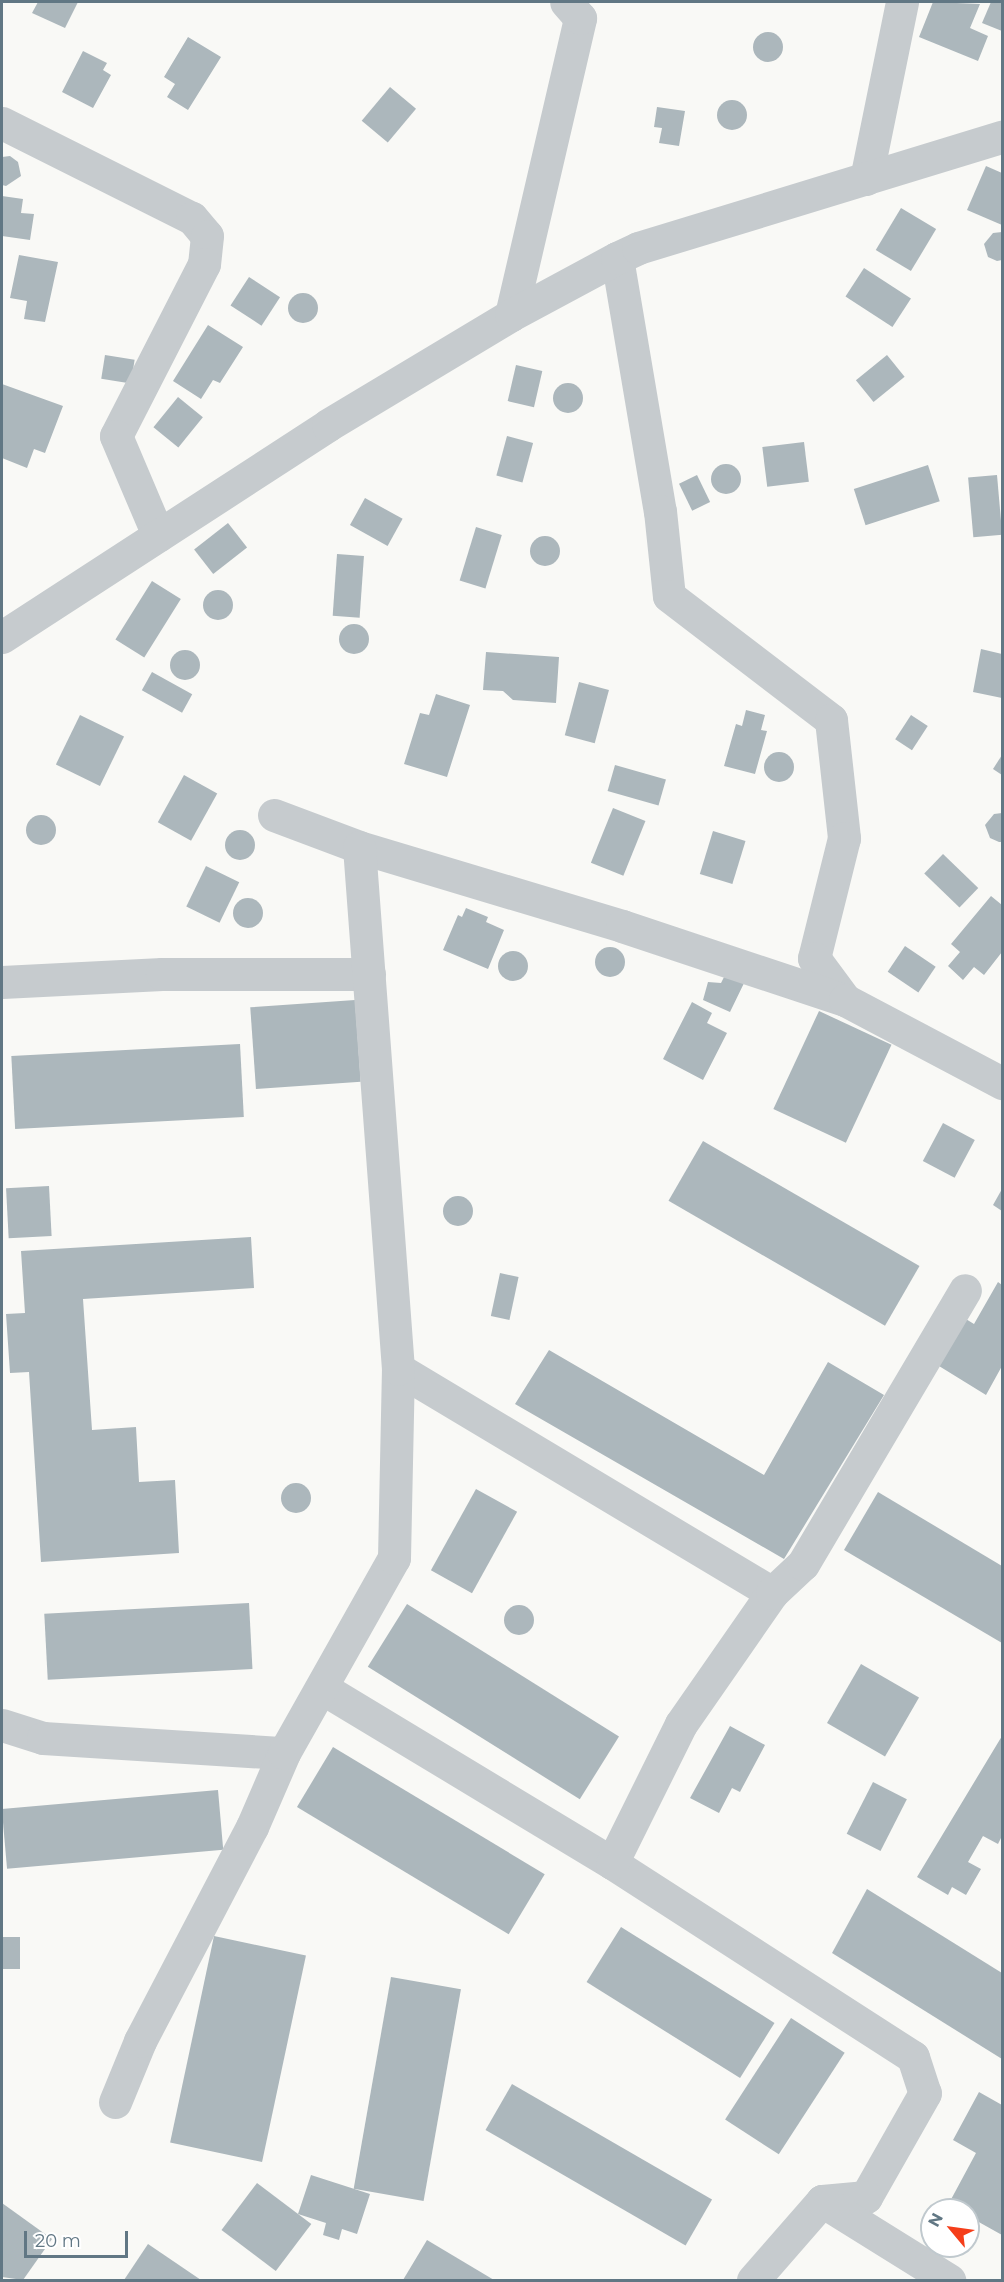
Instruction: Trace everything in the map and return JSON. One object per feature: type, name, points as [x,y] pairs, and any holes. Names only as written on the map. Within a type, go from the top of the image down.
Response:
[{"type":"street","points":[[511,315],[580,18],[566,2]]},
{"type":"street","points":[[866,179],[902,2]]},
{"type":"street","points":[[2,123],[192,218],[207,236],[204,264],[116,436],[158,535]]},
{"type":"street","points":[[2,637],[158,535],[511,315],[617,258],[638,248],[1002,137]]},
{"type":"street","points":[[617,258],[660,511],[669,596],[831,720],[844,838],[814,958],[845,1000]]},
{"type":"street","points":[[274,815],[359,847],[622,926],[845,1000],[1002,1083]]},
{"type":"street","points":[[115,2102],[140,2041],[252,1827],[284,1753],[394,1558],[398,1369],[359,847]]},
{"type":"street","points":[[2,982],[162,974],[369,974]]},
{"type":"street","points":[[612,1863],[681,1724],[772,1593],[803,1564],[965,1290]]},
{"type":"street","points":[[398,1369],[772,1593]]},
{"type":"street","points":[[321,1688],[612,1863],[913,2057],[925,2093],[866,2197],[822,2201],[753,2280]]},
{"type":"street","points":[[2,1725],[43,1738],[284,1753]]},
{"type":"street","points":[[822,2201],[950,2280]]},
{"type":"building","points":[[38,2],[78,2],[65,28],[32,13]]},
{"type":"building","points":[[933,2],[980,4],[970,28],[988,36],[978,61],[919,37]]},
{"type":"building","points":[[991,2],[1002,2],[1002,31],[982,23]]},
{"type":"building","points":[[768,32],[778,37],[783,47],[778,57],[768,62],[758,57],[753,47],[758,37]]},
{"type":"building","points":[[188,37],[221,57],[188,110],[167,97],[175,84],[164,77]]},
{"type":"building","points":[[83,51],[107,63],[103,70],[111,75],[93,108],[62,92]]},
{"type":"building","points":[[390,87],[416,109],[388,143],[362,121]]},
{"type":"building","points":[[732,100],[738,101],[746,109],[746,121],[738,129],[732,130],[726,129],[718,121],[717,115],[718,109],[726,101]]},
{"type":"building","points":[[657,107],[685,111],[679,146],[659,143],[662,128],[654,127]]},
{"type":"building","points":[[10,156],[18,162],[21,176],[6,186],[2,185],[2,157]]},
{"type":"building","points":[[986,166],[1002,173],[1002,225],[967,210]]},
{"type":"building","points":[[2,196],[23,199],[21,213],[34,214],[30,240],[2,236]]},
{"type":"building","points":[[901,208],[936,229],[911,271],[876,250]]},
{"type":"building","points":[[1002,232],[1002,260],[997,261],[988,257],[984,244],[993,233]]},
{"type":"building","points":[[19,255],[58,262],[45,322],[24,319],[27,301],[10,298]]},
{"type":"building","points":[[864,268],[911,298],[892,327],[845,297]]},
{"type":"building","points":[[249,277],[280,297],[262,326],[230,306]]},
{"type":"building","points":[[303,293],[313,298],[318,308],[313,318],[303,323],[293,318],[288,308],[293,298]]},
{"type":"building","points":[[208,325],[243,347],[220,383],[213,380],[201,399],[173,381]]},
{"type":"building","points":[[105,355],[135,360],[131,383],[101,379]]},
{"type":"building","points":[[887,355],[905,377],[874,402],[856,380]]},
{"type":"building","points":[[516,365],[542,371],[534,407],[508,401]]},
{"type":"building","points":[[568,383],[578,388],[583,398],[578,408],[568,413],[558,408],[553,398],[558,388]]},
{"type":"building","points":[[2,384],[63,406],[45,453],[34,449],[27,468],[2,458]]},
{"type":"building","points":[[178,397],[203,417],[178,447],[153,427]]},
{"type":"building","points":[[507,436],[533,443],[522,483],[496,476]]},
{"type":"building","points":[[804,442],[809,482],[767,487],[762,447]]},
{"type":"building","points":[[726,464],[736,469],[741,479],[736,489],[726,494],[716,489],[711,479],[716,469]]},
{"type":"building","points":[[928,465],[940,501],[866,525],[854,489]]},
{"type":"building","points":[[697,475],[710,502],[692,511],[679,484]]},
{"type":"building","points":[[997,475],[1002,535],[973,537],[968,478]]},
{"type":"building","points":[[365,498],[403,519],[388,546],[350,525]]},
{"type":"building","points":[[228,523],[247,547],[213,574],[194,549]]},
{"type":"building","points":[[476,527],[502,535],[485,588],[460,581]]},
{"type":"building","points":[[545,536],[555,541],[560,551],[555,561],[545,566],[535,561],[530,551],[535,541]]},
{"type":"building","points":[[337,554],[364,556],[360,618],[333,616]]},
{"type":"building","points":[[152,581],[181,599],[144,658],[115,640]]},
{"type":"building","points":[[218,590],[228,595],[233,605],[228,615],[218,620],[208,615],[203,605],[208,595]]},
{"type":"building","points":[[354,624],[364,629],[369,639],[364,649],[354,654],[344,649],[339,639],[344,629]]},
{"type":"building","points":[[981,649],[1002,654],[1002,698],[973,692]]},
{"type":"building","points":[[185,650],[195,655],[200,665],[195,675],[185,680],[175,675],[170,665],[175,655]]},
{"type":"building","points":[[486,652],[559,657],[556,703],[513,700],[503,691],[483,690]]},
{"type":"building","points":[[152,672],[192,694],[182,713],[142,690]]},
{"type":"building","points":[[579,682],[609,690],[595,743],[565,735]]},
{"type":"building","points":[[436,694],[470,705],[447,777],[404,764],[420,713],[429,715]]},
{"type":"building","points":[[746,710],[765,715],[761,730],[767,731],[755,774],[724,766],[736,724],[742,726]]},
{"type":"building","points":[[80,715],[124,736],[100,786],[56,764]]},
{"type":"building","points":[[911,715],[928,726],[912,750],[895,739]]},
{"type":"building","points":[[779,752],[789,757],[794,767],[789,777],[779,782],[769,777],[764,767],[769,757]]},
{"type":"building","points":[[1002,755],[1002,775],[993,769]]},
{"type":"building","points":[[615,765],[666,780],[659,806],[608,791]]},
{"type":"building","points":[[184,775],[217,793],[191,841],[158,822]]},
{"type":"building","points":[[613,808],[645,821],[623,876],[591,863]]},
{"type":"building","points":[[1002,813],[1002,842],[999,842],[990,838],[985,825],[994,814]]},
{"type":"building","points":[[41,815],[51,820],[56,830],[51,840],[41,845],[31,840],[26,830],[31,820]]},
{"type":"building","points":[[240,830],[250,835],[255,845],[250,855],[240,860],[230,855],[225,845],[230,835]]},
{"type":"building","points":[[713,831],[746,841],[732,884],[700,874]]},
{"type":"building","points":[[943,854],[978,888],[959,907],[924,873]]},
{"type":"building","points":[[206,866],[239,882],[220,923],[186,906]]},
{"type":"building","points":[[991,896],[1002,905],[1002,952],[984,975],[974,967],[963,980],[948,966],[960,952],[951,944]]},
{"type":"building","points":[[248,898],[258,903],[263,913],[258,923],[248,928],[238,923],[233,913],[238,903]]},
{"type":"building","points":[[466,908],[488,917],[486,922],[504,930],[488,969],[443,950],[458,915],[462,917]]},
{"type":"building","points":[[905,946],[936,967],[918,992],[888,972]]},
{"type":"building","points":[[610,947],[616,948],[624,956],[624,968],[616,976],[610,977],[604,976],[596,968],[595,962],[596,956],[604,948]]},
{"type":"building","points":[[513,951],[523,956],[528,966],[523,976],[513,981],[503,976],[498,966],[503,956]]},
{"type":"building","points":[[726,973],[746,979],[730,1012],[703,1000],[708,982],[721,983]]},
{"type":"building","points":[[355,1000],[361,1082],[256,1089],[250,1007]]},
{"type":"building","points":[[692,1002],[712,1013],[707,1023],[727,1033],[703,1080],[663,1059]]},
{"type":"building","points":[[819,1011],[892,1045],[846,1143],[773,1109]]},
{"type":"building","points":[[240,1044],[244,1117],[15,1129],[11,1056]]},
{"type":"building","points":[[943,1123],[975,1140],[955,1178],[923,1161]]},
{"type":"building","points":[[703,1141],[920,1266],[885,1326],[668,1201]]},
{"type":"building","points":[[49,1186],[52,1236],[9,1238],[6,1188]]},
{"type":"building","points":[[1002,1189],[1002,1211],[993,1205]]},
{"type":"building","points":[[458,1196],[468,1201],[473,1211],[468,1221],[458,1226],[448,1221],[443,1211],[448,1201]]},
{"type":"building","points":[[251,1237],[254,1288],[83,1299],[92,1430],[136,1427],[139,1482],[175,1480],[179,1553],[41,1562],[29,1372],[10,1373],[6,1314],[25,1313],[21,1251]]},
{"type":"building","points":[[500,1273],[519,1277],[509,1320],[491,1316]]},
{"type":"building","points":[[998,1282],[1002,1285],[1002,1366],[986,1395],[939,1366],[956,1313],[974,1324]]},
{"type":"building","points":[[549,1350],[764,1475],[828,1362],[884,1395],[784,1559],[515,1404]]},
{"type":"building","points":[[296,1483],[306,1488],[311,1498],[306,1508],[296,1513],[286,1508],[281,1498],[286,1488]]},
{"type":"building","points":[[476,1489],[517,1512],[472,1593],[431,1570]]},
{"type":"building","points":[[878,1492],[1002,1566],[1002,1643],[844,1550]]},
{"type":"building","points":[[249,1603],[252,1669],[48,1680],[44,1614]]},
{"type":"building","points":[[407,1604],[619,1736],[580,1799],[368,1667]]},
{"type":"building","points":[[519,1605],[529,1610],[534,1620],[529,1630],[519,1635],[509,1630],[504,1620],[509,1610]]},
{"type":"building","points":[[861,1664],[919,1698],[885,1756],[827,1723]]},
{"type":"building","points":[[730,1726],[765,1745],[740,1792],[732,1788],[719,1813],[690,1798]]},
{"type":"building","points":[[1002,1736],[1002,1836],[998,1844],[983,1836],[968,1862],[981,1869],[966,1895],[952,1887],[948,1895],[917,1877]]},
{"type":"building","points":[[333,1747],[545,1874],[509,1934],[297,1807]]},
{"type":"building","points":[[873,1782],[907,1799],[881,1851],[847,1834]]},
{"type":"building","points":[[218,1790],[223,1850],[7,1869],[2,1809]]},
{"type":"building","points":[[867,1889],[1002,1973],[1002,2059],[832,1953]]},
{"type":"building","points":[[621,1927],[774,2023],[740,2078],[587,1982]]},
{"type":"building","points":[[214,1936],[306,1956],[262,2162],[170,2142]]},
{"type":"building","points":[[2,1937],[20,1937],[20,1969],[2,1969]]},
{"type":"building","points":[[391,1977],[461,1989],[424,2201],[354,2189]]},
{"type":"building","points":[[791,2018],[845,2053],[779,2154],[725,2119]]},
{"type":"building","points":[[512,2084],[712,2200],[686,2245],[486,2130]]},
{"type":"building","points":[[979,2092],[1002,2105],[1002,2235],[980,2223],[980,2198],[952,2198],[976,2153],[953,2140]]},
{"type":"building","points":[[311,2175],[370,2194],[357,2234],[342,2229],[339,2240],[323,2235],[326,2223],[298,2214]]},
{"type":"building","points":[[257,2183],[311,2224],[276,2271],[221,2230]]},
{"type":"building","points":[[2,2203],[52,2239],[23,2280],[2,2277]]},
{"type":"building","points":[[427,2240],[494,2280],[403,2280]]},
{"type":"building","points":[[148,2244],[201,2280],[124,2280]]}]
